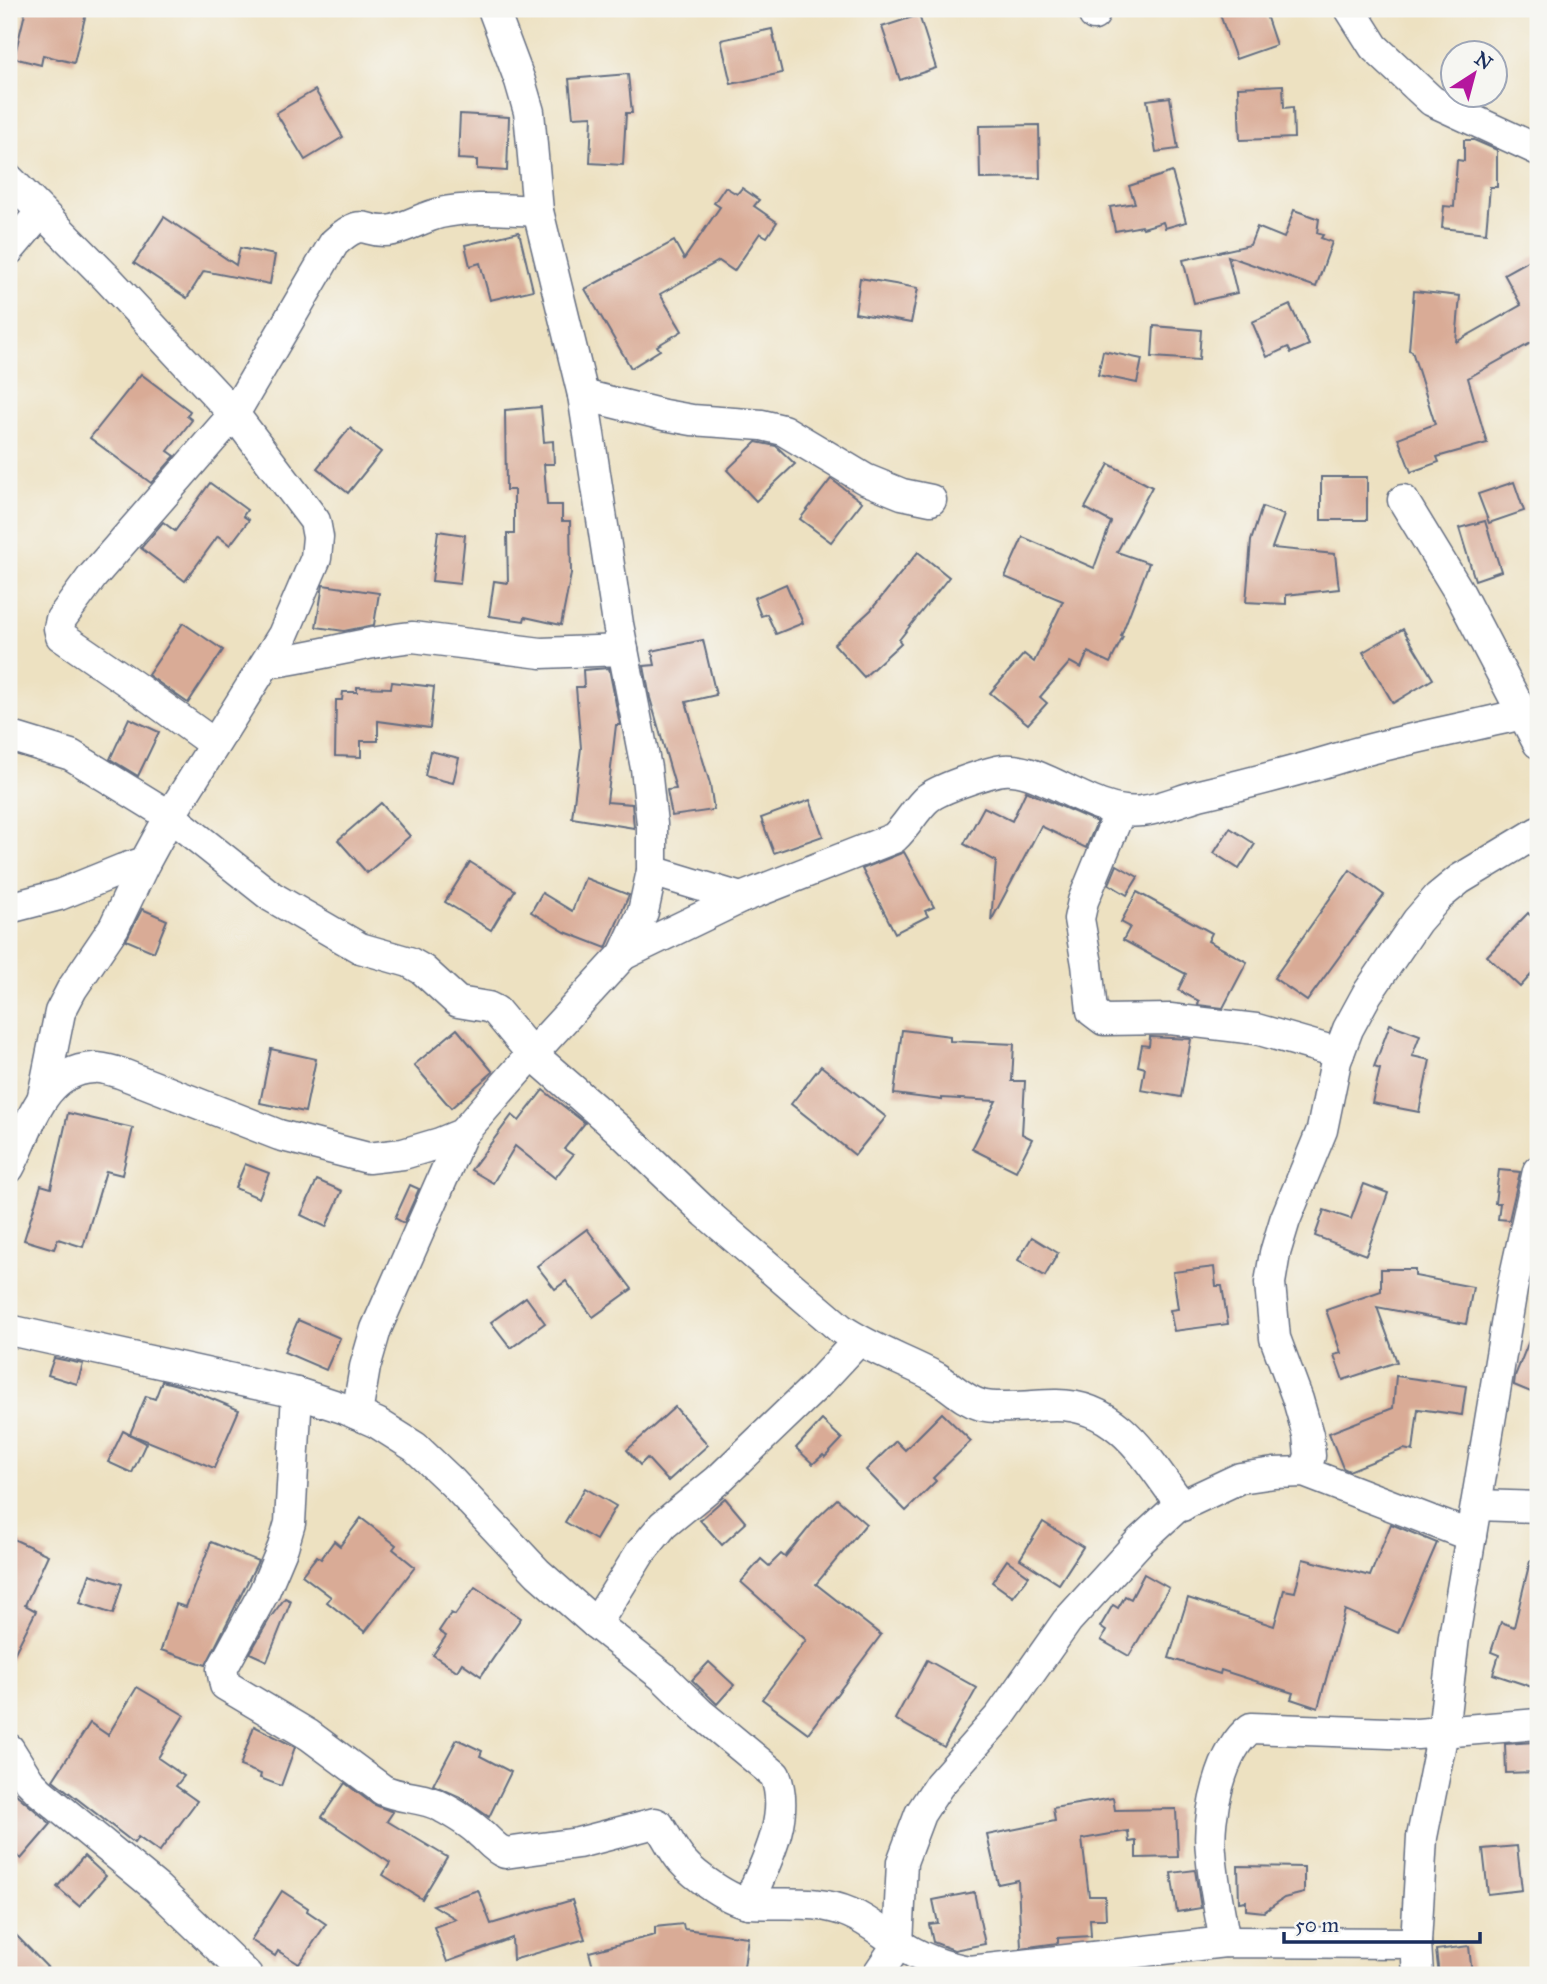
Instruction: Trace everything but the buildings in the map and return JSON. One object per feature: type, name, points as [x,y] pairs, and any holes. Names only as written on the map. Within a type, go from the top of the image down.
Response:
[{"type":"street","points":[[356,1414],[376,1329],[462,1134],[623,956],[643,912],[652,872],[652,824],[646,768],[623,650],[583,395],[538,211],[529,112],[493,9]]},
{"type":"street","points":[[1350,9],[1374,47],[1432,100],[1538,150]]},
{"type":"street","points":[[9,179],[107,278],[234,414],[315,521],[318,537],[316,558],[282,635],[170,816],[114,927],[72,989],[61,1012],[43,1096],[10,1165]]},
{"type":"street","points":[[214,744],[61,636],[61,619],[92,577],[234,414],[334,243],[346,232],[356,226],[392,230],[440,213],[472,209],[538,211]]},
{"type":"street","points":[[9,250],[41,212]]},
{"type":"street","points":[[583,395],[692,420],[762,425],[783,430],[864,479],[902,494],[931,500]]},
{"type":"street","points":[[1402,500],[1459,592],[1538,743]]},
{"type":"street","points":[[266,663],[413,637],[541,653],[623,650]]},
{"type":"street","points":[[623,956],[741,898],[894,838],[927,799],[998,771],[1021,771],[1104,807],[1120,811],[1143,811],[1279,777],[1356,753],[1522,714]]},
{"type":"street","points":[[9,736],[71,755],[170,816],[272,897],[360,948],[409,962],[423,970],[458,1002],[488,1007],[496,1012],[532,1054],[617,1128],[706,1213],[841,1329],[858,1340],[938,1378],[966,1399],[983,1406],[1071,1405],[1113,1422],[1127,1433],[1182,1506]]},
{"type":"street","points":[[1120,811],[1083,901],[1079,919],[1091,1005],[1097,1016],[1104,1020],[1170,1019],[1256,1029],[1339,1053]]},
{"type":"street","points":[[1304,1472],[1310,1456],[1308,1435],[1275,1338],[1270,1283],[1284,1220],[1322,1130],[1339,1053],[1348,1028],[1367,994],[1417,920],[1438,897],[1460,879],[1538,832]]},
{"type":"street","points":[[9,908],[59,895],[145,862]]},
{"type":"street","points":[[652,872],[741,898]]},
{"type":"street","points":[[43,1096],[68,1072],[95,1068],[120,1073],[279,1135],[368,1158],[403,1154],[462,1134]]},
{"type":"street","points":[[1418,1975],[1416,1943],[1422,1837],[1443,1732],[1454,1637],[1471,1536],[1525,1287],[1538,1171]]},
{"type":"street","points":[[9,1329],[297,1393],[377,1423],[415,1447],[452,1482],[523,1559],[775,1775],[779,1783],[776,1831],[748,1903]]},
{"type":"street","points":[[596,1624],[634,1561],[663,1525],[718,1480],[817,1385],[858,1340]]},
{"type":"street","points":[[297,1393],[290,1523],[264,1592],[222,1669],[225,1685],[309,1735],[383,1790],[424,1799],[441,1806],[478,1830],[492,1846],[505,1853],[578,1843],[654,1823],[659,1825],[681,1860],[734,1900],[748,1903],[823,1905],[850,1913],[898,1944],[948,1968],[970,1971],[1225,1942],[1416,1943]]},
{"type":"street","points":[[877,1975],[898,1944],[902,1862],[920,1814],[940,1785],[1000,1716],[1067,1621],[1140,1541],[1176,1508],[1240,1478],[1304,1472],[1471,1536]]},
{"type":"street","points":[[1477,1505],[1538,1507]]},
{"type":"street","points":[[1225,1942],[1210,1850],[1211,1829],[1228,1756],[1241,1735],[1251,1728],[1417,1734],[1538,1724]]},
{"type":"street","points":[[9,1749],[29,1781],[40,1792],[157,1888],[247,1975]]}]
